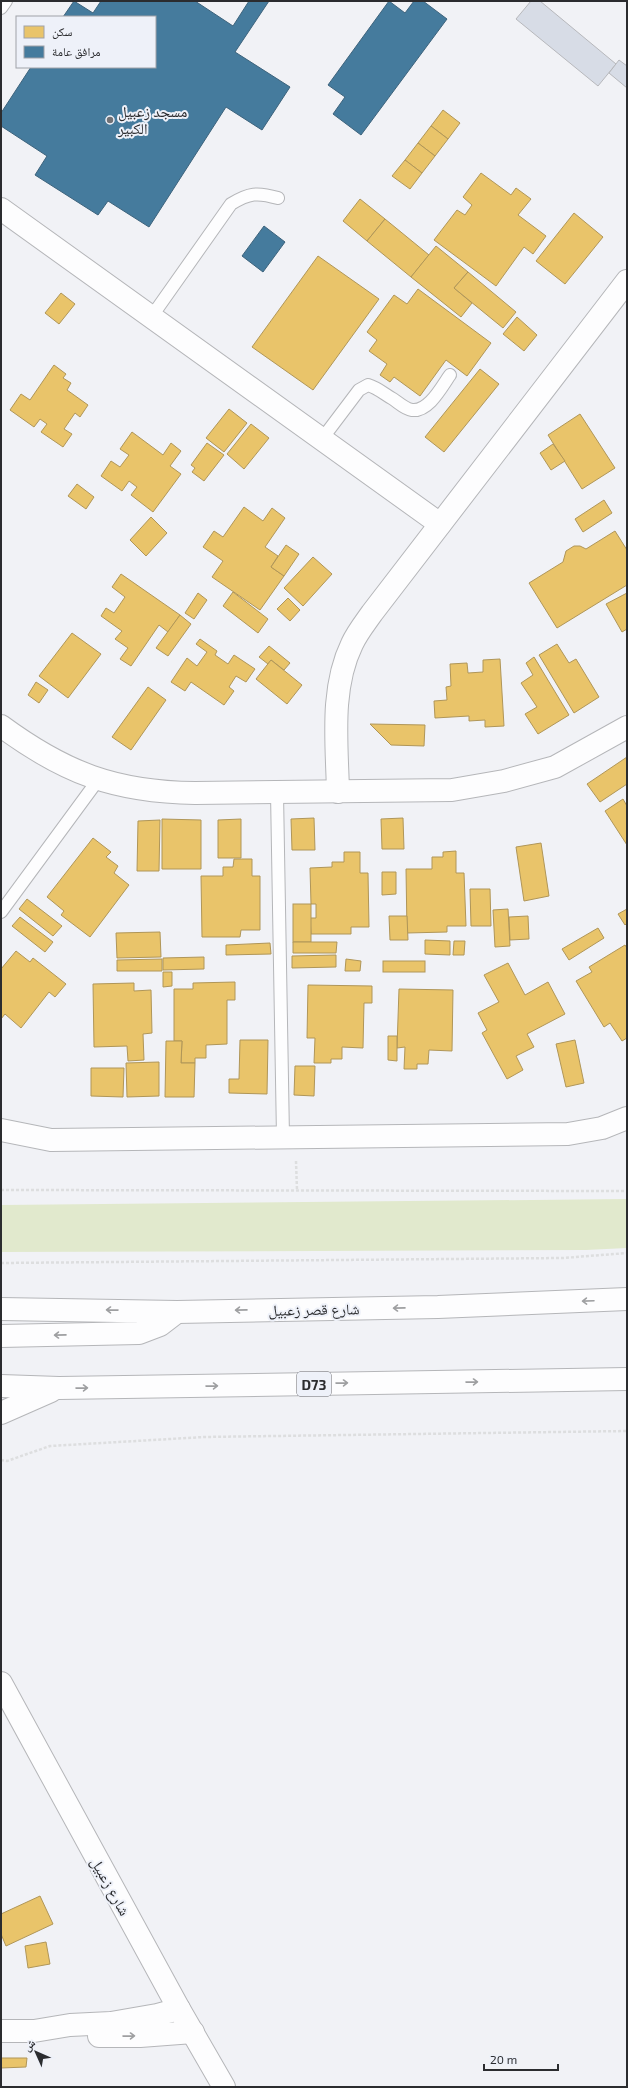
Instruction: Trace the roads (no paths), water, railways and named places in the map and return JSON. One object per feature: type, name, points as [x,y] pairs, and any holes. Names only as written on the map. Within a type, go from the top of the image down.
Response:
[{"type":"street","points":[[1,209],[440,524]]},
{"type":"street","points":[[338,792],[337,716],[340,680],[352,644],[372,613],[627,281]]},
{"type":"street","points":[[1,726],[53,761],[98,780],[130,788],[162,792],[277,793],[452,790],[504,781],[555,767],[627,727]]},
{"type":"street","points":[[1,1130],[51,1140],[290,1136],[568,1134],[602,1128],[627,1118]]},
{"type":"street","name":"شارع قصر زعبيل","points":[[1,1308],[177,1312],[438,1307],[627,1299]]},
{"type":"street","points":[[1,1336],[139,1333],[160,1326],[177,1312]]},
{"type":"street","name":"D73","points":[[1,1386],[59,1388],[627,1380]]},
{"type":"street","points":[[1,1413],[59,1388]]},
{"type":"street","name":"شارع زعبيل","points":[[1,1683],[179,2009],[224,2087]]},
{"type":"street","points":[[1,2032],[34,2031],[70,2025],[134,2020],[179,2009]]},
{"type":"street","points":[[34,2031],[62,2035],[108,2037],[193,2032]]},
{"type":"lane","points":[[1,8],[6,1]]},
{"type":"lane","points":[[152,316],[231,204],[245,195],[262,193],[278,198]]},
{"type":"lane","points":[[322,439],[359,390],[368,385],[377,388],[405,408],[414,410],[421,408],[431,400],[450,375]]},
{"type":"lane","points":[[1,912],[98,780]]},
{"type":"lane","points":[[277,793],[290,1136]]},
{"type":"place","name":"مسجد زعبيل الكبير","points":[[110,120]]}]
